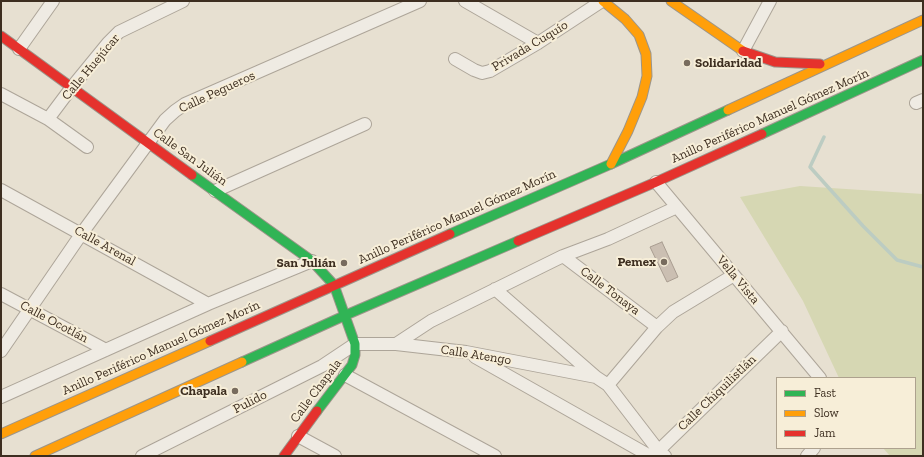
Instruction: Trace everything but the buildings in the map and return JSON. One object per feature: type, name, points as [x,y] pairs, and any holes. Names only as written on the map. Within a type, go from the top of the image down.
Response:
[{"type":"main road","points":[[603,1],[625,19],[639,35],[646,54],[647,76],[642,97],[628,131],[610,164]]},
{"type":"main road","points":[[671,1],[743,50],[775,62],[824,65]]},
{"type":"main road","name":"Anillo Periférico Manuel Gómez Morín","points":[[1,434],[334,285],[610,164],[923,20]]},
{"type":"main road","name":"Calle San Julián","points":[[1,36],[312,261],[334,285],[346,315]]},
{"type":"main road","name":"Anillo Periférico Manuel Gómez Morín","points":[[35,456],[346,315],[656,182],[923,60]]},
{"type":"main road","name":"Calle Chapala","points":[[284,456],[352,365],[355,355],[355,344],[346,315]]},
{"type":"street","points":[[19,49],[53,1]]},
{"type":"street","name":"Calle Huejúcar","points":[[48,119],[72,87],[108,43],[119,32],[183,1]]},
{"type":"street","name":"Calle Pegueros","points":[[1,351],[82,233],[165,120],[175,111],[185,104],[420,1]]},
{"type":"street","points":[[465,1],[538,43]]},
{"type":"street","name":"Privada Cuquío","points":[[455,59],[482,73],[490,71],[538,43],[603,1]]},
{"type":"street","points":[[743,50],[770,1]]},
{"type":"street","points":[[1,94],[48,119],[87,147]]},
{"type":"street","points":[[215,191],[365,124]]},
{"type":"street","name":"Vella Vista","points":[[656,182],[819,377]]},
{"type":"street","name":"Calle Arenal","points":[[1,190],[82,233],[208,304]]},
{"type":"street","points":[[396,344],[431,321],[495,289],[563,256],[608,239],[677,207]]},
{"type":"street","name":"Calle Tonaya","points":[[563,256],[658,326]]},
{"type":"street","points":[[1,397],[208,304],[312,261]]},
{"type":"street","points":[[608,385],[658,326],[672,312],[734,275]]},
{"type":"street","points":[[495,289],[608,385],[657,454]]},
{"type":"street","name":"Calle Ocotlán","points":[[1,294],[106,350]]},
{"type":"street","name":"Calle Chiquilistlán","points":[[657,454],[782,332]]},
{"type":"street","name":"Calle Atengo","points":[[355,344],[396,344],[466,352],[596,376]]},
{"type":"street","name":"Pulido","points":[[142,456],[322,366],[355,344]]},
{"type":"street","points":[[466,352],[657,454]]},
{"type":"street","points":[[345,375],[495,456]]},
{"type":"street","points":[[298,436],[335,456]]},
{"type":"green space","points":[[800,186],[923,194],[923,456],[890,456],[884,449],[916,449],[916,377],[839,377],[803,301],[740,197]]},
{"type":"waterway","points":[[824,137],[810,167],[863,226],[897,260],[923,267]]},
{"type":"traffic: fast","points":[[762,134],[923,60]]},
{"type":"traffic: fast","points":[[450,234],[611,164],[728,110]]},
{"type":"traffic: fast","points":[[192,175],[312,261],[334,285],[355,344],[355,355],[352,365],[317,411]]},
{"type":"traffic: fast","points":[[242,362],[346,315],[518,241]]},
{"type":"traffic: slow","points":[[603,1],[625,19],[639,35],[646,54],[647,76],[642,97],[628,131],[611,164]]},
{"type":"traffic: slow","points":[[671,1],[743,51]]},
{"type":"traffic: slow","points":[[728,110],[923,20]]},
{"type":"traffic: slow","points":[[1,434],[210,341]]},
{"type":"traffic: slow","points":[[35,456],[242,362]]},
{"type":"traffic: jam","points":[[1,36],[192,175]]},
{"type":"traffic: jam","points":[[743,51],[775,62],[820,64]]},
{"type":"traffic: jam","points":[[518,241],[656,182],[762,134]]},
{"type":"traffic: jam","points":[[210,341],[450,234]]},
{"type":"traffic: jam","points":[[284,456],[317,411]]},
{"type":"place","name":"Solidaridad","points":[[687,63]]},
{"type":"place","name":"Pemex","points":[[664,262]]},
{"type":"place","name":"San Julián","points":[[344,263]]},
{"type":"place","name":"Chapala","points":[[235,391]]}]
